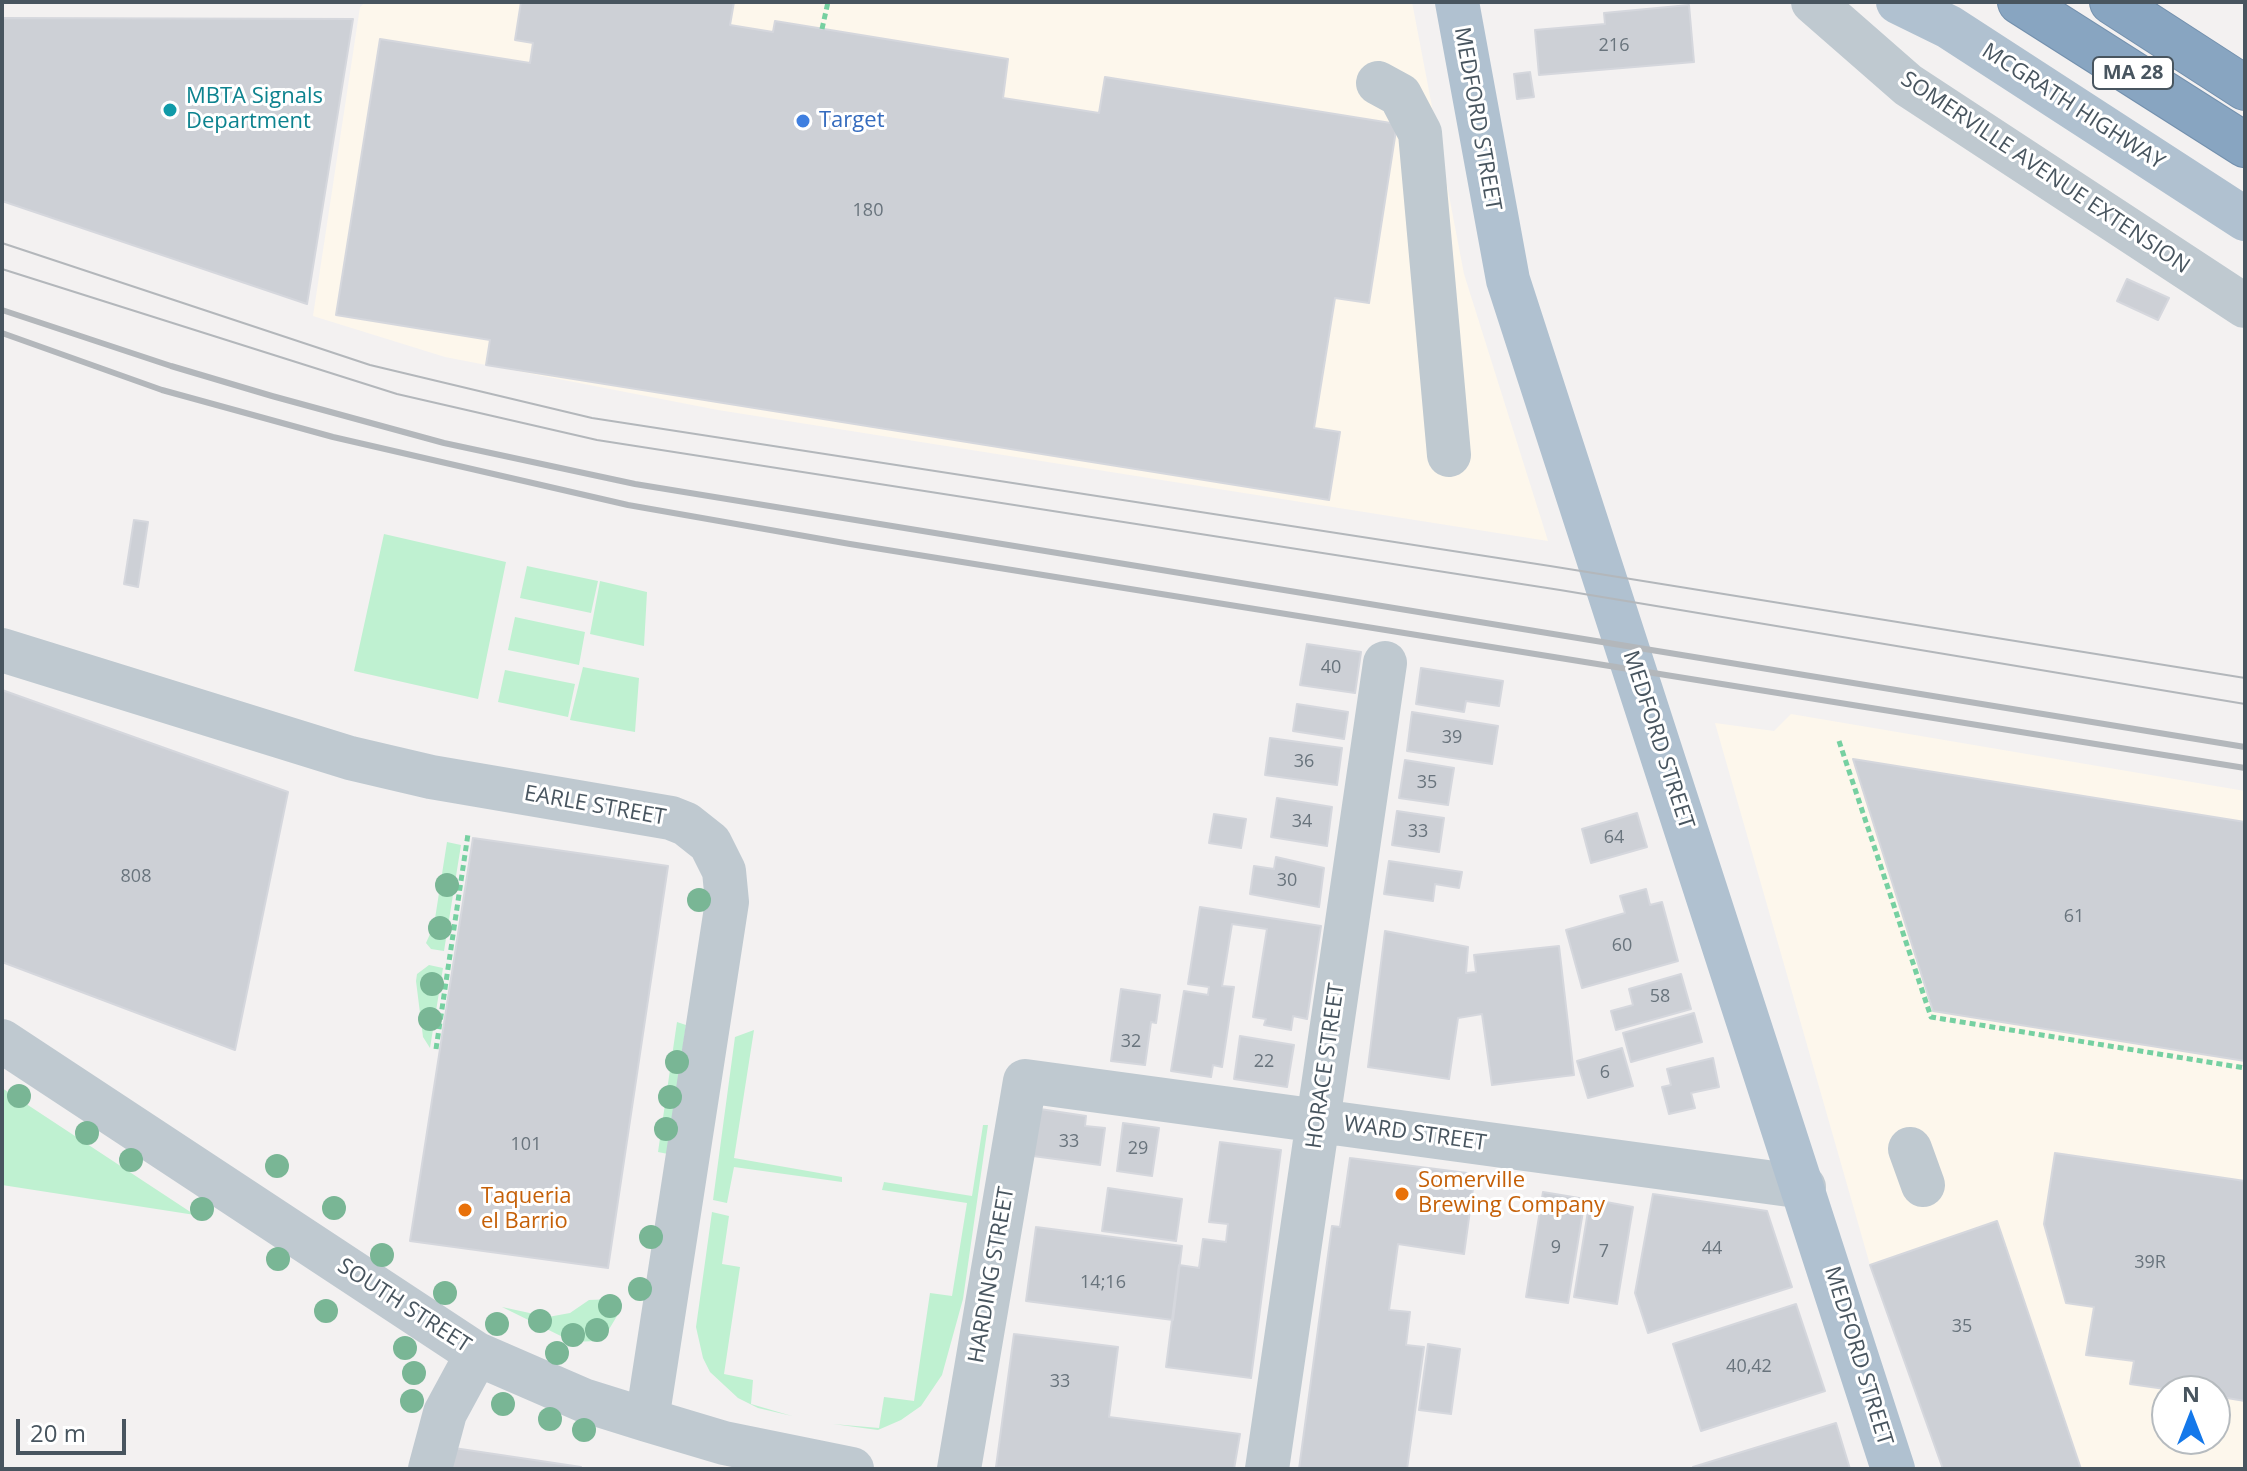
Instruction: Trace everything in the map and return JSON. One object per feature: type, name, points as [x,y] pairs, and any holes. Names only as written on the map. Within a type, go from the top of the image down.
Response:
[{"type":"highway","name":"MA 28","points":[[2020,2],[2245,145]]},
{"type":"highway","name":"MA 28","points":[[2112,2],[2245,88]]},
{"type":"main road","name":"MEDFORD STREET","points":[[1457,2],[1508,280],[1893,1469]]},
{"type":"main road","name":"MCGRATH HIGHWAY","points":[[1898,2],[1949,27],[2245,219]]},
{"type":"street","name":"SOMERVILLE AVENUE EXTENSION","points":[[1813,2],[1908,85],[2245,306]]},
{"type":"street","points":[[1378,83],[1400,95],[1420,133],[1449,455]]},
{"type":"street","name":"EARLE STREET","points":[[2,650],[350,758],[431,777],[671,818],[686,824],[710,843],[724,871],[727,902],[647,1420]]},
{"type":"street","name":"HORACE STREET","points":[[1267,1469],[1385,663]]},
{"type":"street","name":"SOUTH STREET","points":[[2,1041],[477,1354],[583,1400],[647,1420],[722,1456],[852,1469]]},
{"type":"street","name":"WARD STREET","points":[[1025,1081],[1804,1187]]},
{"type":"street","name":"HARDING STREET","points":[[959,1469],[1025,1081]]},
{"type":"street","points":[[430,1469],[445,1413],[477,1354]]},
{"type":"path","points":[[822,29],[828,2]]},
{"type":"path","points":[[1839,741],[1931,1017],[2245,1068]]},
{"type":"path","points":[[436,1049],[446,959],[468,834]]},
{"type":"shaded area","points":[[365,2],[1412,2],[1464,274],[1548,541],[718,410],[445,357],[313,316],[360,7]]},
{"type":"shaded area","points":[[1791,714],[2245,791],[2245,1469],[1943,1469],[1870,1265],[1715,723],[1774,731]]},
{"type":"green space","points":[[384,534],[506,562],[478,699],[354,671]]},
{"type":"green space","points":[[527,566],[598,581],[591,613],[520,598]]},
{"type":"green space","points":[[600,581],[647,592],[644,646],[590,634]]},
{"type":"green space","points":[[515,617],[585,632],[579,665],[508,650]]},
{"type":"green space","points":[[583,667],[639,678],[635,732],[570,720]]},
{"type":"green space","points":[[505,670],[575,684],[568,717],[498,702]]},
{"type":"green space","points":[[447,842],[461,845],[444,951],[431,949],[426,943],[434,925]]},
{"type":"green space","points":[[429,965],[443,968],[430,1048],[423,1037],[416,981],[417,974]]},
{"type":"green space","points":[[677,1022],[686,1025],[668,1154],[658,1152]]},
{"type":"green space","points":[[754,1030],[734,1158],[842,1177],[842,1182],[734,1167],[727,1203],[713,1200],[735,1037]]},
{"type":"green space","points":[[2,1088],[195,1215],[2,1185]]},
{"type":"green space","points":[[983,1125],[988,1125],[963,1299],[942,1375],[921,1406],[901,1420],[878,1430],[833,1424],[879,1428],[884,1397],[914,1401],[930,1293],[952,1296],[967,1203],[882,1190],[884,1182],[972,1196]]},
{"type":"green space","points":[[712,1212],[729,1216],[722,1264],[740,1267],[724,1374],[753,1380],[751,1404],[792,1416],[758,1408],[738,1398],[710,1372],[703,1358],[696,1327]]},
{"type":"green space","points":[[613,1299],[619,1302],[617,1316],[605,1336],[596,1341],[573,1342],[502,1307],[548,1317],[570,1313],[589,1300]]},
{"type":"building","points":[[521,2],[734,2],[730,25],[773,32],[775,21],[1008,59],[1003,98],[1099,113],[1105,77],[1397,124],[1369,303],[1335,298],[1314,428],[1340,432],[1329,500],[486,365],[490,340],[336,315],[380,39],[530,63],[533,43],[515,40]]},
{"type":"building","points":[[1689,5],[1694,62],[1539,75],[1535,30],[1605,24],[1604,13]]},
{"type":"building","name":"MBTA Signals Department","points":[[2,18],[353,19],[307,304],[2,201]]},
{"type":"building","points":[[1530,72],[1534,97],[1517,99],[1514,74]]},
{"type":"building","points":[[2127,279],[2169,298],[2158,320],[2117,301]]},
{"type":"building","points":[[134,520],[148,522],[138,587],[124,584]]},
{"type":"building","points":[[1307,644],[1361,652],[1355,693],[1300,685]]},
{"type":"building","points":[[1421,668],[1503,681],[1499,706],[1466,701],[1464,712],[1416,704]]},
{"type":"building","points":[[2,690],[288,792],[235,1050],[2,962]]},
{"type":"building","points":[[1297,704],[1348,712],[1344,739],[1293,731]]},
{"type":"building","points":[[1412,712],[1498,726],[1492,764],[1407,751]]},
{"type":"building","points":[[1270,738],[1342,748],[1337,785],[1265,775]]},
{"type":"building","points":[[1853,759],[2245,822],[2245,1061],[1933,1011]]},
{"type":"building","points":[[1405,760],[1454,768],[1448,805],[1399,798]]},
{"type":"building","points":[[1277,798],[1332,807],[1327,846],[1271,837]]},
{"type":"building","points":[[1397,811],[1444,818],[1439,852],[1392,845]]},
{"type":"building","points":[[1637,813],[1647,847],[1591,863],[1582,829]]},
{"type":"building","points":[[1214,814],[1246,819],[1241,848],[1209,843]]},
{"type":"building","points":[[473,838],[668,866],[608,1268],[410,1241]]},
{"type":"building","points":[[1276,857],[1324,868],[1319,907],[1250,894],[1254,866],[1274,869]]},
{"type":"building","points":[[1389,861],[1462,872],[1459,888],[1435,884],[1433,901],[1384,894]]},
{"type":"building","points":[[1646,889],[1650,905],[1662,902],[1678,961],[1582,988],[1566,930],[1625,913],[1620,896]]},
{"type":"building","points":[[1200,907],[1321,926],[1307,1019],[1293,1016],[1291,1030],[1264,1025],[1266,1019],[1253,1017],[1267,929],[1232,924],[1222,986],[1234,987],[1222,1067],[1213,1065],[1211,1077],[1171,1071],[1184,991],[1208,995],[1209,987],[1188,984]]},
{"type":"building","points":[[1385,931],[1468,947],[1466,973],[1476,972],[1474,955],[1559,946],[1574,1075],[1492,1085],[1482,1014],[1458,1018],[1449,1079],[1368,1067]]},
{"type":"building","points":[[1681,974],[1691,1009],[1616,1030],[1611,1011],[1633,1005],[1629,989]]},
{"type":"building","points":[[1121,989],[1160,995],[1156,1023],[1151,1022],[1145,1065],[1111,1061]]},
{"type":"building","points":[[1694,1013],[1702,1042],[1631,1062],[1623,1033]]},
{"type":"building","points":[[1240,1036],[1294,1045],[1287,1087],[1234,1079]]},
{"type":"building","points":[[1622,1048],[1633,1086],[1588,1098],[1577,1061]]},
{"type":"building","points":[[1713,1058],[1719,1087],[1691,1093],[1695,1108],[1669,1114],[1662,1087],[1671,1085],[1667,1069]]},
{"type":"building","points":[[1040,1109],[1086,1116],[1085,1126],[1105,1128],[1100,1165],[1033,1156]]},
{"type":"building","points":[[1123,1123],[1159,1128],[1152,1176],[1117,1171]]},
{"type":"building","points":[[1220,1142],[1281,1150],[1251,1378],[1166,1367],[1179,1265],[1199,1268],[1203,1239],[1226,1242],[1228,1224],[1209,1222]]},
{"type":"building","points":[[2055,1153],[2245,1181],[2245,1401],[2231,1399],[2231,1375],[2151,1375],[2151,1387],[2130,1384],[2134,1361],[2086,1355],[2094,1307],[2066,1303],[2044,1224]]},
{"type":"building","points":[[1350,1158],[1475,1174],[1464,1254],[1398,1244],[1389,1310],[1410,1312],[1406,1345],[1424,1347],[1407,1469],[1299,1469],[1332,1226],[1340,1227]]},
{"type":"building","points":[[1108,1188],[1182,1199],[1176,1241],[1102,1231]]},
{"type":"building","points":[[1543,1192],[1585,1199],[1568,1303],[1526,1297]]},
{"type":"building","points":[[1653,1194],[1767,1211],[1792,1287],[1648,1333],[1635,1293]]},
{"type":"building","points":[[1590,1199],[1633,1207],[1617,1304],[1574,1297]]},
{"type":"building","points":[[1997,1221],[2081,1469],[1943,1469],[1870,1265]]},
{"type":"building","points":[[1036,1227],[1182,1246],[1173,1320],[1026,1301]]},
{"type":"building","points":[[1796,1304],[1825,1391],[1701,1431],[1673,1344]]},
{"type":"building","points":[[1014,1334],[1118,1347],[1109,1417],[1240,1434],[1234,1469],[996,1467]]},
{"type":"building","points":[[1428,1344],[1460,1349],[1451,1414],[1419,1410]]},
{"type":"building","points":[[1836,1423],[1850,1469],[1693,1469],[1693,1467]]},
{"type":"building","points":[[454,1448],[581,1467],[581,1469],[451,1469]]},
{"type":"tram line","points":[[2,243],[370,365],[592,418],[1550,566],[2245,678]]},
{"type":"tram line","points":[[2,269],[397,394],[597,440],[1560,590],[2245,704]]},
{"type":"railway","points":[[2,310],[272,396],[444,443],[635,484],[2245,747]]},
{"type":"railway","points":[[2,333],[162,390],[333,437],[628,505],[850,544],[2245,768]]},
{"type":"place","name":"MBTA Signals Department","points":[[170,110]]},
{"type":"place","name":"Target","points":[[803,121]]},
{"type":"place","name":"Somerville Brewing Company","points":[[1402,1194]]},
{"type":"place","name":"Taqueria el Barrio","points":[[465,1210]]}]
